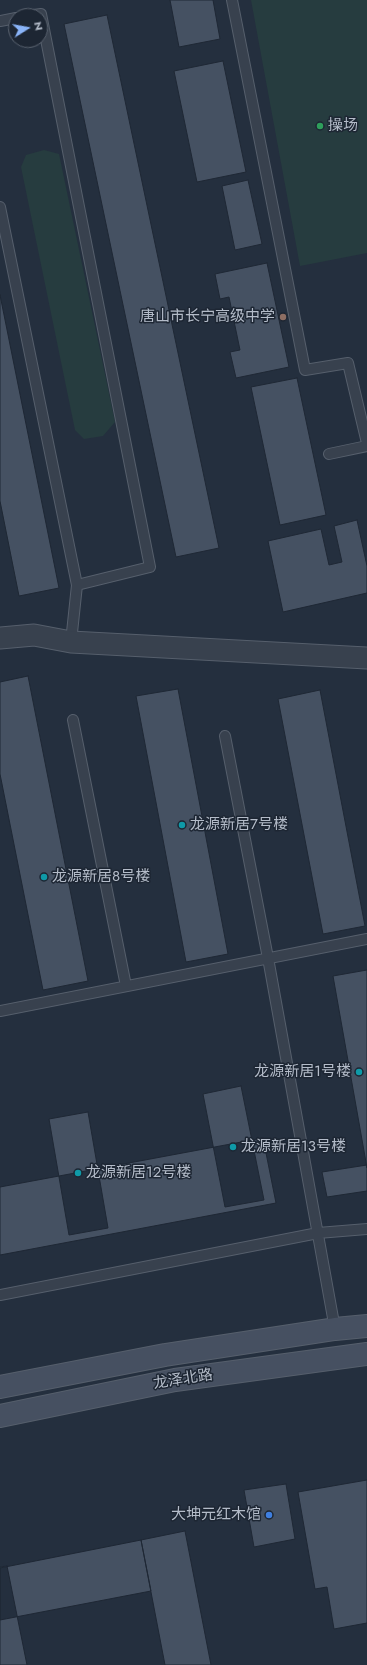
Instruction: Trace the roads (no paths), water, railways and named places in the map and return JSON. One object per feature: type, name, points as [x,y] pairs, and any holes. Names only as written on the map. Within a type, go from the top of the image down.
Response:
[{"type":"main road","name":"龙泽北路","points":[[0,1387],[165,1355],[367,1326]]},
{"type":"main road","name":"龙泽北路","points":[[0,1416],[175,1380],[367,1354]]},
{"type":"street","points":[[0,638],[34,635],[71,642],[367,658]]},
{"type":"lane","points":[[232,0],[305,370],[348,363],[367,445],[329,454]]},
{"type":"lane","points":[[48,48],[150,568],[77,585]]},
{"type":"lane","points":[[0,207],[77,585],[71,642]]},
{"type":"lane","points":[[73,720],[126,986]]},
{"type":"lane","points":[[225,736],[268,958],[335,1330]]},
{"type":"lane","points":[[0,1011],[367,940]]},
{"type":"lane","points":[[0,1295],[318,1233],[367,1228]]},
{"type":"place","name":"操场","points":[[320,126]]},
{"type":"place","name":"唐山市长宁高级中学","points":[[283,317]]},
{"type":"place","name":"龙源新居7号楼","points":[[182,825]]},
{"type":"place","name":"龙源新居8号楼","points":[[44,877]]},
{"type":"place","name":"龙源新居1号楼","points":[[359,1072]]},
{"type":"place","name":"龙源新居13号楼","points":[[233,1147]]},
{"type":"place","name":"龙源新居12号楼","points":[[78,1173]]},
{"type":"place","name":"大坤元红木馆","points":[[269,1515]]}]
